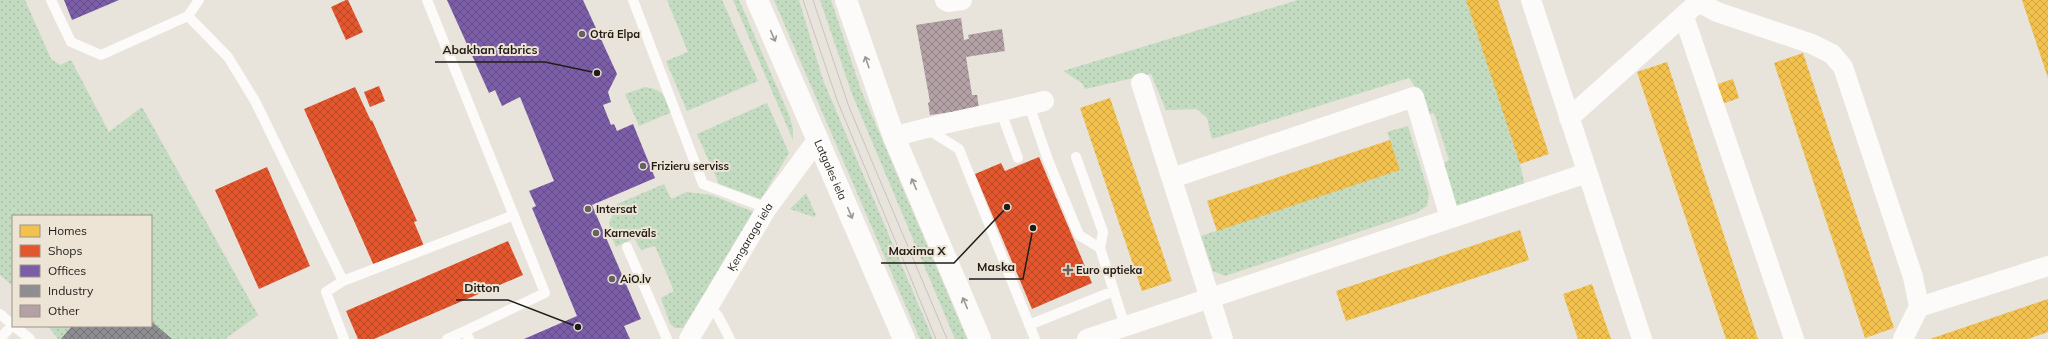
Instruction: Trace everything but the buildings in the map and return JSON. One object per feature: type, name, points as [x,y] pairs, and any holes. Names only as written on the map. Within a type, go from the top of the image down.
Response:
[{"type":"highway","name":"Latgales iela","points":[[757,0],[904,339]]},
{"type":"highway","points":[[846,0],[894,137],[980,339]]},
{"type":"street","points":[[945,0],[948,2],[962,0]]},
{"type":"street","points":[[1531,0],[1642,339]]},
{"type":"street","points":[[1570,118],[1664,32],[1684,17],[1699,1],[1716,12],[1812,44],[1832,54],[1843,67],[1913,277],[1919,307],[1903,339]]},
{"type":"street","points":[[1684,17],[1794,339]]},
{"type":"street","points":[[1141,83],[1223,339]]},
{"type":"street","points":[[1172,178],[1414,97],[1450,218]]},
{"type":"street","points":[[894,137],[926,128],[1037,103]]},
{"type":"street","name":"Ķengaraga iela","points":[[689,339],[767,208],[818,139]]},
{"type":"street","points":[[1087,339],[1128,332],[1209,297],[1588,173]]},
{"type":"street","points":[[1919,307],[2048,266]]},
{"type":"lane","points":[[52,0],[70,42],[101,55],[188,16],[199,0]]},
{"type":"lane","points":[[427,0],[545,292],[467,335],[447,339]]},
{"type":"lane","points":[[633,0],[703,184],[767,208]]},
{"type":"lane","points":[[188,16],[228,57],[255,101],[343,281]]},
{"type":"lane","points":[[1037,103],[1048,160],[1080,235],[1100,248]]},
{"type":"lane","points":[[1001,112],[1018,158]]},
{"type":"lane","points":[[926,128],[959,149],[1035,339]]},
{"type":"lane","points":[[1076,157],[1103,232],[1100,248],[1128,332]]},
{"type":"lane","points":[[344,339],[326,292],[343,281],[514,215]]},
{"type":"lane","points":[[627,247],[667,339]]},
{"type":"lane","points":[[1029,325],[1114,291]]},
{"type":"lane","points":[[709,306],[718,316],[730,339]]},
{"type":"lane","points":[[0,314],[12,324]]},
{"type":"lane","points":[[0,339],[12,326]]},
{"type":"lane","points":[[15,327],[30,339]]},
{"type":"green space","points":[[0,0],[25,0],[51,59],[60,65],[71,60],[109,132],[142,107],[258,315],[225,339],[172,339],[152,322],[152,215],[12,215],[12,285],[0,275]]},
{"type":"green space","points":[[667,0],[722,0],[758,81],[687,111],[666,61],[688,52]]},
{"type":"green space","points":[[733,0],[739,0],[789,115],[793,129],[793,140]]},
{"type":"green space","points":[[774,0],[799,0],[823,80],[933,339],[920,339]]},
{"type":"green space","points":[[820,0],[831,0],[861,90],[967,339],[955,339],[852,94]]},
{"type":"green space","points":[[1298,0],[1466,0],[1520,164],[1525,187],[1453,210],[1438,166],[1449,160],[1434,113],[1427,115],[1416,88],[1409,78],[1212,139],[1207,118],[1197,109],[1166,110],[1151,74],[1085,89],[1082,83],[1063,71]]},
{"type":"green space","points":[[645,87],[656,90],[663,95],[672,112],[639,126],[625,94]]},
{"type":"green space","points":[[767,103],[789,153],[761,199],[719,184],[697,134]]},
{"type":"green space","points":[[1408,126],[1429,194],[1427,206],[1416,213],[1225,276],[1213,271],[1201,236],[1400,170],[1387,132]]},
{"type":"green space","points":[[664,184],[671,199],[687,192],[711,195],[754,212],[683,328],[675,328],[670,324],[661,298],[674,291],[655,246],[641,250],[634,238],[616,247],[610,234],[613,232],[609,223],[617,204]]},
{"type":"green space","points":[[806,193],[816,215],[814,217],[790,209]]},
{"type":"green space","points":[[49,327],[71,327],[61,339],[58,339]]},
{"type":"tram line","points":[[803,0],[837,100],[936,339]]},
{"type":"tram line","points":[[813,0],[849,107],[947,339]]},
{"type":"place","name":"Otrā Elpa","points":[[582,34]]},
{"type":"place","name":"Abakhan fabrics","points":[[597,73]]},
{"type":"place","name":"Frizieru serviss","points":[[643,166]]},
{"type":"place","name":"Maxima X","points":[[1007,207]]},
{"type":"place","name":"Intersat","points":[[588,209]]},
{"type":"place","name":"Maska","points":[[1033,228]]},
{"type":"place","name":"Karnevāls","points":[[596,233]]},
{"type":"place","name":"Euro aptieka","points":[[1068,270]]},
{"type":"place","name":"AiO.lv","points":[[612,279]]},
{"type":"place","name":"Ditton","points":[[578,327]]}]
